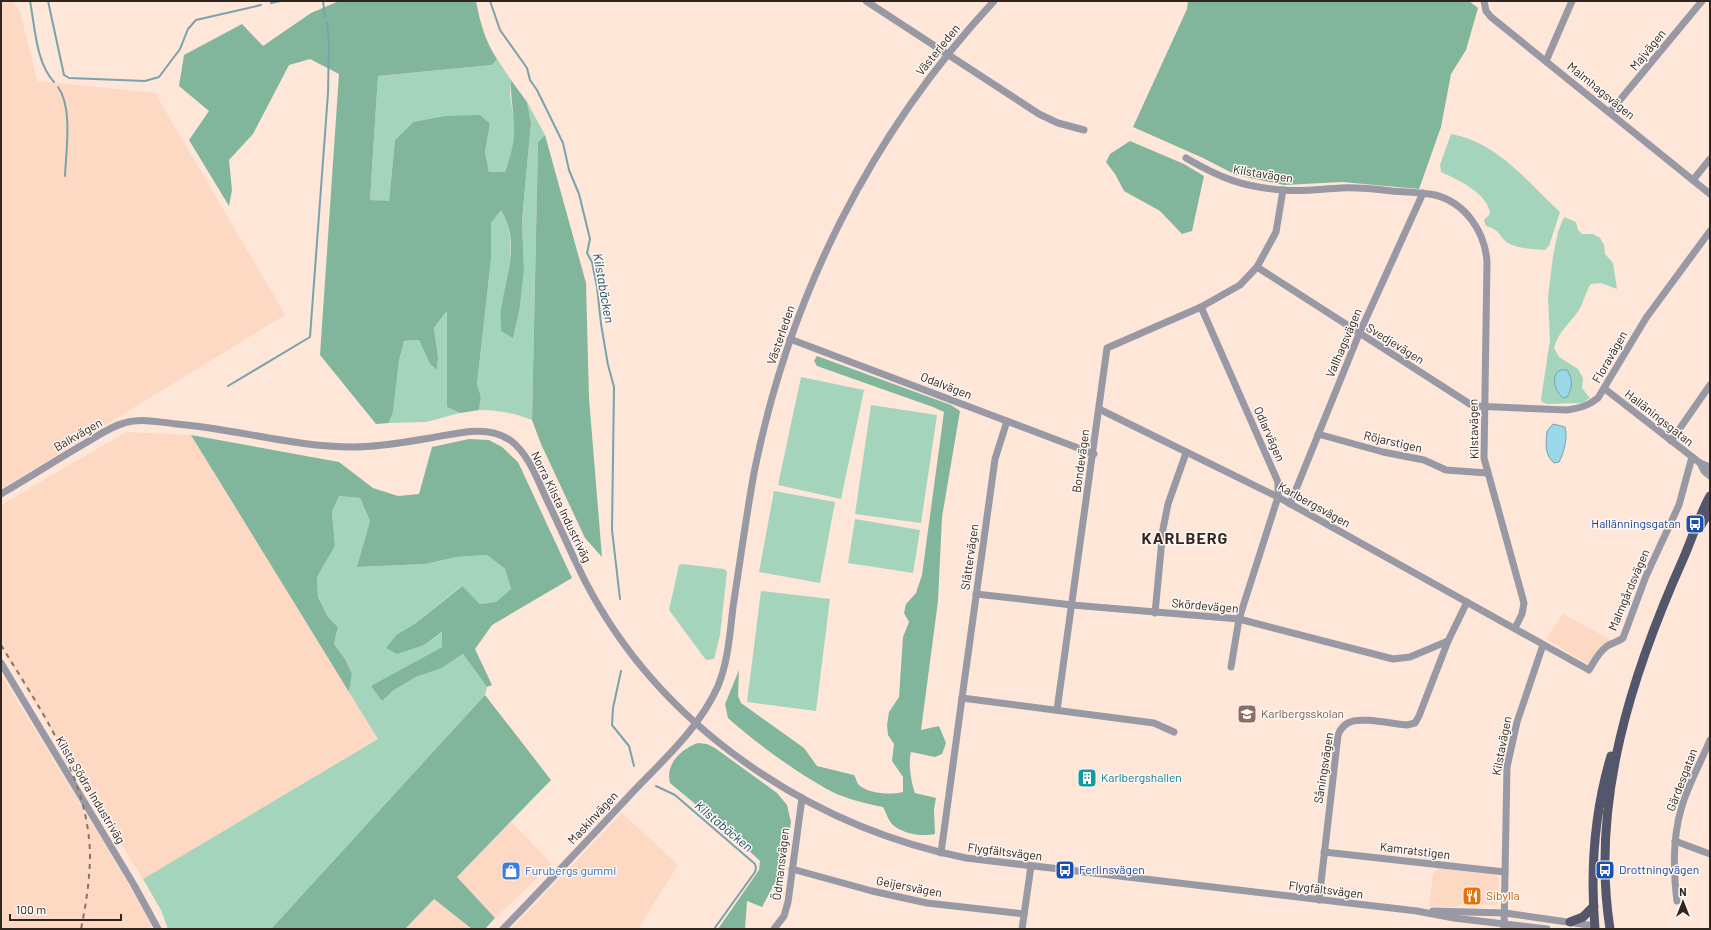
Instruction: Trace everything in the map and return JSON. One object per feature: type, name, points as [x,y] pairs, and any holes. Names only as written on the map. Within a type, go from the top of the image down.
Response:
[{"type":"main road","points":[[1689,545],[1695,524],[1710,496]]},
{"type":"main road","points":[[1621,729],[1611,786],[1606,829],[1605,892],[1612,929],[1595,927],[1594,906],[1593,851],[1595,828],[1605,779],[1644,652],[1662,605],[1689,545],[1710,510]]},
{"type":"main road","points":[[1570,922],[1583,917],[1594,906]]},
{"type":"street","points":[[866,1],[1039,114],[1058,123],[1084,130]]},
{"type":"street","name":"Västerleden","points":[[696,721],[713,695],[722,673],[755,471],[769,411],[790,339],[820,263],[854,194],[895,126],[947,55],[994,1]]},
{"type":"street","name":"Malmhagsvägen","points":[[1484,1],[1486,11],[1491,17],[1710,194]]},
{"type":"street","points":[[1546,61],[1572,1]]},
{"type":"street","name":"Majvägen","points":[[1610,112],[1702,1]]},
{"type":"street","name":"Kilstavägen","points":[[1186,158],[1230,181],[1283,190],[1357,188],[1423,193],[1446,199],[1467,214],[1482,236],[1486,248],[1483,442],[1487,473],[1524,603],[1522,614],[1515,628]]},
{"type":"street","points":[[1693,180],[1710,159]]},
{"type":"street","name":"Bondevägen","points":[[1057,710],[1094,454],[1107,348],[1201,307],[1240,286],[1257,267],[1276,232],[1283,190]]},
{"type":"street","name":"Vallhagsvägen","points":[[1290,504],[1359,334],[1423,193]]},
{"type":"street","name":"Floravägen","points":[[1484,407],[1567,410],[1582,408],[1590,405],[1598,398],[1604,389],[1646,318],[1710,231]]},
{"type":"street","name":"Svedjevägen","points":[[1257,267],[1464,402],[1473,406],[1484,407]]},
{"type":"street","name":"Odlarvägen","points":[[1201,307],[1278,482],[1278,497],[1239,619],[1231,667]]},
{"type":"street","name":"Odalvägen","points":[[790,339],[1094,454]]},
{"type":"street","points":[[1672,441],[1710,385]]},
{"type":"street","name":"Halläningsgatan","points":[[1604,389],[1700,463],[1710,467]]},
{"type":"street","name":"Karlbergsvägen","points":[[1099,409],[1278,497],[1515,628]]},
{"type":"street","name":"Balkvägen","points":[[1,494],[120,424],[141,421],[174,423]]},
{"type":"street","name":"Slåttervägen","points":[[942,853],[995,459],[1007,421]]},
{"type":"street","name":"Norra Kilsta Industriväg","points":[[174,423],[222,429],[287,441],[341,447],[375,446],[475,431],[502,435],[513,442],[522,452],[530,465],[582,574],[612,624],[638,661],[654,680],[696,721]]},
{"type":"street","name":"Röjarstigen","points":[[1318,434],[1383,452],[1424,460],[1446,470],[1487,473]]},
{"type":"street","points":[[1155,613],[1163,529],[1168,504],[1186,453]]},
{"type":"street","name":"Malmgårdsvägen","points":[[1543,645],[1589,670],[1600,652],[1607,646],[1617,643],[1623,638],[1646,576],[1679,505],[1692,457]]},
{"type":"street","name":"Halläningsgatan","points":[[1700,463],[1704,471],[1710,476]]},
{"type":"street","name":"Skördevägen","points":[[976,594],[1155,613],[1239,619],[1393,659],[1410,657],[1448,641]]},
{"type":"street","name":"Såningsvägen","points":[[1319,900],[1338,735],[1342,727],[1349,722],[1357,720],[1407,725],[1415,723],[1448,641],[1467,602]]},
{"type":"street","points":[[1515,628],[1543,645]]},
{"type":"street","name":"Kilstavägen","points":[[1504,927],[1507,767],[1517,722],[1543,645]]},
{"type":"street","name":"Kilsta Södra Industriväg","points":[[1,663],[134,885],[158,929]]},
{"type":"street","points":[[962,698],[1154,722],[1174,732]]},
{"type":"street","name":"Flygfältsvägen","points":[[696,721],[754,769],[802,798],[854,824],[902,842],[942,853],[973,859],[1417,911],[1504,927],[1547,929]]},
{"type":"street","name":"Maskinvägen","points":[[503,929],[684,739],[696,721]]},
{"type":"street","name":"Gärdesgatan","points":[[1677,901],[1675,841],[1678,824],[1686,793],[1709,743]]},
{"type":"street","name":"Ödmansvägen","points":[[775,929],[784,916],[788,902],[802,798]]},
{"type":"street","points":[[1675,841],[1710,854]]},
{"type":"street","name":"Kamratstigen","points":[[1324,852],[1505,872]]},
{"type":"street","points":[[1022,929],[1031,866]]},
{"type":"street","name":"Geijersvägen","points":[[792,869],[872,891],[927,903],[1024,914]]},
{"type":"street","name":"Flygfältsvägen","points":[[1417,911],[1505,914],[1570,922],[1595,927]]},
{"type":"shaded area","points":[[1,1],[13,1],[20,12],[37,81],[155,93],[285,315],[1,489]]},
{"type":"shaded area","points":[[126,432],[191,435],[378,739],[143,879],[1,648],[1,505]]},
{"type":"shaded area","points":[[1563,614],[1611,640],[1593,667],[1546,639]]},
{"type":"shaded area","points":[[1,674],[107,848],[149,919],[152,929],[1,929]]},
{"type":"shaded area","points":[[622,813],[678,865],[638,929],[511,929]]},
{"type":"shaded area","points":[[511,822],[552,864],[495,918],[457,877]]},
{"type":"shaded area","points":[[1439,868],[1496,875],[1499,878],[1497,905],[1461,904],[1455,907],[1429,906],[1433,874]]},
{"type":"shaded area","points":[[434,899],[472,929],[405,929]]},
{"type":"green space","points":[[339,1],[476,1],[479,16],[489,45],[497,59],[492,65],[378,76],[370,200],[389,201],[395,140],[413,122],[444,116],[480,115],[490,124],[485,152],[489,172],[505,172],[514,139],[511,80],[527,102],[531,123],[522,220],[524,271],[520,306],[513,338],[501,331],[501,310],[511,247],[507,223],[501,210],[491,223],[491,260],[477,384],[481,397],[479,410],[460,413],[447,407],[447,311],[434,328],[438,357],[437,370],[430,364],[419,340],[404,341],[399,361],[393,412],[389,423],[376,424],[320,355],[339,74],[310,59],[289,65],[253,134],[229,160],[232,190],[229,206],[189,140],[209,111],[179,86],[184,55],[242,24],[263,46],[311,13]]},
{"type":"green space","points":[[1188,1],[1469,1],[1478,8],[1466,50],[1451,74],[1441,127],[1419,189],[1342,182],[1284,185],[1236,175],[1203,158],[1133,127],[1187,9]]},
{"type":"green space","points":[[497,59],[511,80],[510,95],[515,126],[513,149],[505,172],[489,172],[485,152],[490,124],[444,116],[413,122],[395,140],[389,202],[370,200],[378,76],[492,65]]},
{"type":"green space","points":[[527,102],[545,135],[538,142],[532,420],[506,412],[479,410],[481,397],[477,384],[491,260],[491,223],[501,209],[510,234],[511,247],[509,271],[501,310],[520,306],[524,271],[522,220],[531,123]]},
{"type":"green space","points":[[1451,134],[1468,138],[1497,154],[1524,176],[1560,212],[1549,246],[1545,250],[1521,248],[1508,243],[1497,231],[1486,226],[1484,220],[1490,214],[1484,200],[1471,188],[1441,172],[1440,165]]},
{"type":"green space","points":[[545,135],[586,283],[589,398],[602,557],[585,538],[541,444],[532,420],[538,142]]},
{"type":"green space","points":[[1130,141],[1184,164],[1204,176],[1192,231],[1182,234],[1160,211],[1124,191],[1115,174],[1106,162],[1110,154]]},
{"type":"green space","points":[[1564,217],[1576,222],[1578,230],[1582,234],[1593,234],[1600,238],[1604,245],[1605,254],[1613,263],[1617,289],[1601,283],[1591,284],[1579,310],[1561,332],[1554,348],[1559,357],[1578,369],[1583,378],[1582,388],[1590,398],[1582,403],[1547,404],[1542,402],[1541,399],[1550,340],[1548,297],[1553,256],[1558,232]]},
{"type":"green space","points":[[448,310],[447,407],[460,413],[426,422],[389,423],[393,412],[399,361],[404,341],[419,340],[430,364],[437,370],[438,357],[434,328]]},
{"type":"green space","points":[[817,356],[951,405],[960,411],[942,517],[938,601],[921,730],[939,726],[946,743],[942,754],[935,757],[911,752],[910,761],[911,778],[915,793],[936,798],[934,809],[935,834],[918,835],[901,830],[891,822],[883,807],[860,802],[832,792],[800,773],[750,737],[728,718],[725,704],[739,670],[738,696],[741,703],[804,748],[817,766],[854,775],[859,785],[870,791],[887,794],[903,792],[903,777],[892,761],[894,744],[888,735],[887,725],[889,712],[899,697],[903,637],[909,622],[904,613],[906,604],[916,593],[922,575],[944,412],[817,366],[814,361]]},
{"type":"green space","points":[[801,377],[864,390],[841,499],[778,485]]},
{"type":"green space","points":[[871,405],[937,415],[921,523],[855,514]]},
{"type":"green space","points":[[191,435],[339,462],[373,488],[398,496],[419,494],[432,447],[469,439],[489,440],[502,447],[518,462],[572,578],[492,625],[475,649],[492,685],[487,687],[463,654],[442,668],[416,677],[394,690],[382,701],[371,686],[442,647],[442,632],[424,645],[397,654],[386,648],[396,635],[416,623],[462,586],[480,604],[496,602],[511,589],[505,569],[487,555],[457,557],[425,564],[357,567],[370,521],[360,498],[339,496],[332,512],[335,546],[317,577],[318,597],[328,617],[338,627],[334,644],[345,659],[352,674],[349,692]]},
{"type":"green space","points":[[774,491],[835,502],[820,583],[759,572]]},
{"type":"green space","points":[[339,496],[360,498],[370,521],[358,567],[425,564],[457,557],[487,555],[505,569],[511,589],[496,602],[480,604],[461,586],[416,623],[396,635],[387,648],[424,645],[443,632],[442,647],[372,686],[382,701],[394,690],[416,677],[442,668],[463,654],[487,687],[485,695],[271,929],[168,929],[161,910],[143,879],[378,739],[349,692],[352,674],[345,659],[334,644],[338,627],[328,617],[318,597],[317,577],[335,546],[332,512]]},
{"type":"green space","points":[[855,519],[920,530],[913,573],[848,563]]},
{"type":"green space","points":[[682,564],[724,569],[727,572],[720,635],[714,659],[706,660],[669,610],[679,565]]},
{"type":"green space","points":[[761,591],[830,599],[816,711],[747,702]]},
{"type":"green space","points":[[485,695],[551,780],[457,877],[495,918],[485,929],[472,929],[434,899],[405,929],[271,929]]},
{"type":"green space","points":[[698,743],[707,744],[715,748],[777,793],[787,805],[791,822],[785,864],[762,907],[747,901],[745,929],[718,929],[759,870],[760,861],[730,833],[670,783],[670,770],[676,758],[680,753]]},
{"type":"water","points":[[1560,370],[1567,370],[1571,380],[1569,393],[1567,397],[1563,398],[1556,388],[1554,380],[1555,376]]},
{"type":"water","points":[[1553,424],[1565,427],[1566,431],[1565,445],[1561,458],[1559,462],[1554,463],[1547,452],[1546,444],[1547,431]]},
{"type":"waterway","points":[[30,1],[40,55],[43,65],[54,82]]},
{"type":"waterway","name":"Kilstabäcken","points":[[48,1],[64,75],[69,78],[145,81],[159,77],[180,49],[188,29],[196,20],[261,5]]},
{"type":"waterway","name":"Kilstabäcken","points":[[271,3],[280,1]]},
{"type":"waterway","points":[[323,1],[325,16]]},
{"type":"waterway","name":"Kilstabäcken","points":[[490,1],[500,30],[527,68],[530,80],[537,90],[563,143],[569,170],[579,194],[590,239],[587,253],[592,262],[608,365],[614,387],[612,530],[620,599]]},
{"type":"waterway","points":[[228,386],[310,337],[328,93],[329,42],[327,23]]},
{"type":"waterway","points":[[58,87],[66,106],[68,130],[65,176]]},
{"type":"waterway","name":"Kilstabäcken","points":[[621,671],[613,708],[612,725],[629,746],[634,766]]},
{"type":"waterway","name":"Kilstabäcken","points":[[656,786],[675,795],[755,864],[755,872],[714,929]]},
{"type":"railway","points":[[1,645],[46,719],[71,770],[81,797],[87,825],[90,854],[85,910],[81,929]]},
{"type":"place","name":"Hallänningsgatan","points":[[1695,524]]},
{"type":"place","name":"Karlbergsskolan","points":[[1247,714]]},
{"type":"place","name":"Karlbergshallen","points":[[1087,778]]},
{"type":"place","name":"Ferlinsvägen","points":[[1065,870]]},
{"type":"place","name":"Drottningvägen","points":[[1605,870]]},
{"type":"place","name":"Furubergs gummi","points":[[511,871]]},
{"type":"place","name":"Sibylla","points":[[1472,896]]},
{"type":"district","name":"KARLBERG","points":[[1185,538]]}]
